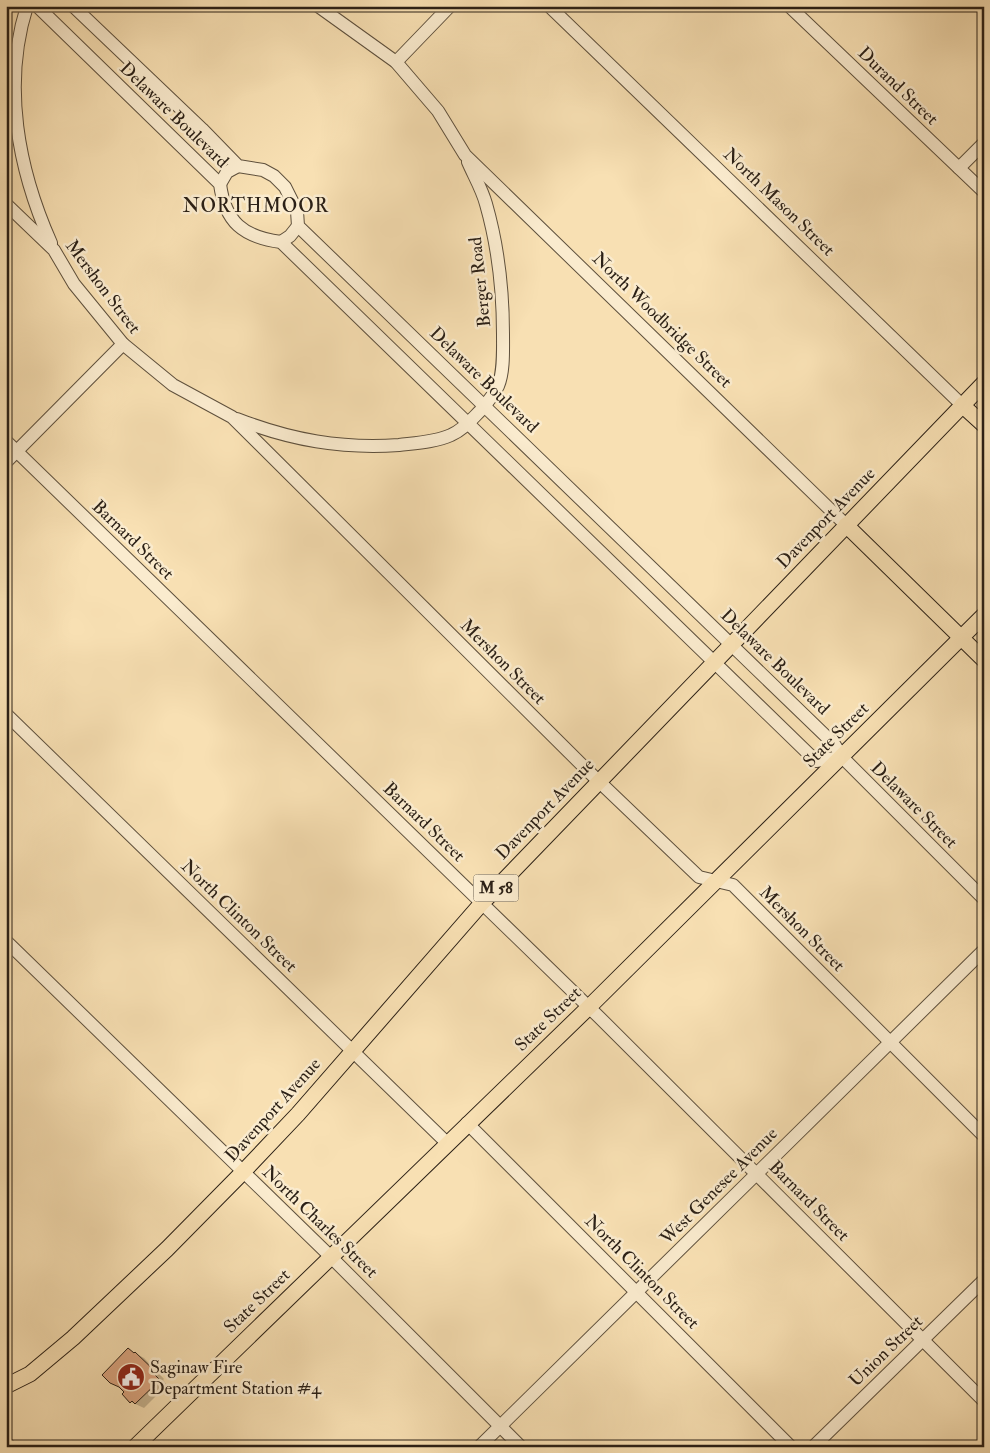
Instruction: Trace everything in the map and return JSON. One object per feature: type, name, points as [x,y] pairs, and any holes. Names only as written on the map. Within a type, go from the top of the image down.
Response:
[{"type":"main road","name":"Davenport Avenue","points":[[6,1386],[30,1374],[73,1338],[167,1249],[243,1172],[298,1114],[482,903],[598,780],[984,383]]},
{"type":"main road","name":"North Mason Street","points":[[962,405],[984,426]]},
{"type":"main road","name":"North Woodbridge Street","points":[[846,525],[984,660]]},
{"type":"main road","name":"State Street","points":[[135,1447],[467,1123],[589,1007],[984,615]]},
{"type":"street","points":[[27,6],[20,29],[15,58],[15,110],[20,152],[39,216],[54,250]]},
{"type":"street","name":"Delaware Boulevard","points":[[37,6],[220,184],[222,202],[228,214],[239,227],[251,235],[269,241],[281,242]]},
{"type":"street","name":"Delaware Boulevard","points":[[73,6],[202,129],[238,166],[262,170],[274,176],[285,187],[297,211],[298,226],[834,744],[842,757]]},
{"type":"street","name":"North Woodbridge Street","points":[[318,6],[396,62],[438,111],[465,155],[846,525]]},
{"type":"street","points":[[396,62],[450,6]]},
{"type":"street","name":"North Mason Street","points":[[549,6],[962,405]]},
{"type":"street","name":"Durand Street","points":[[789,6],[984,192]]},
{"type":"street","points":[[959,168],[984,143]]},
{"type":"street","name":"Berger Road","points":[[232,417],[306,441],[345,446],[384,446],[419,443],[452,435],[467,424],[485,405],[498,386],[503,356],[503,300],[496,244],[486,202],[465,155]]},
{"type":"street","points":[[220,184],[227,172],[238,166]]},
{"type":"street","name":"Mershon Street","points":[[6,204],[54,250],[74,284],[123,344],[173,385],[232,417],[598,780],[699,876],[733,884],[984,1136]]},
{"type":"street","points":[[298,226],[290,236],[281,242],[467,424],[816,761],[842,757]]},
{"type":"street","points":[[6,462],[123,344]]},
{"type":"street","name":"Barnard Street","points":[[6,441],[589,1007],[984,1401]]},
{"type":"street","name":"North Clinton Street","points":[[6,714],[447,1143]]},
{"type":"street","name":"Delaware Street","points":[[842,757],[984,899]]},
{"type":"street","name":"North Charles Street","points":[[6,941],[330,1256],[521,1447]]},
{"type":"street","name":"West Genesee Avenue","points":[[479,1447],[984,950]]},
{"type":"street","name":"North Clinton Street","points":[[467,1123],[790,1447]]},
{"type":"street","name":"Union Street","points":[[813,1447],[984,1280]]},
{"type":"street","points":[[6,1443],[10,1447]]},
{"type":"building","name":"Saginaw Fire Department Station #4","points":[[128,1348],[135,1352],[157,1373],[155,1375],[160,1380],[135,1404],[132,1401],[130,1403],[119,1387],[110,1383],[102,1375]]},
{"type":"place","name":"Saginaw Fire Department Station #4","points":[[131,1377]]},
{"type":"district","name":"NORTHMOOR","points":[[256,206]]}]
